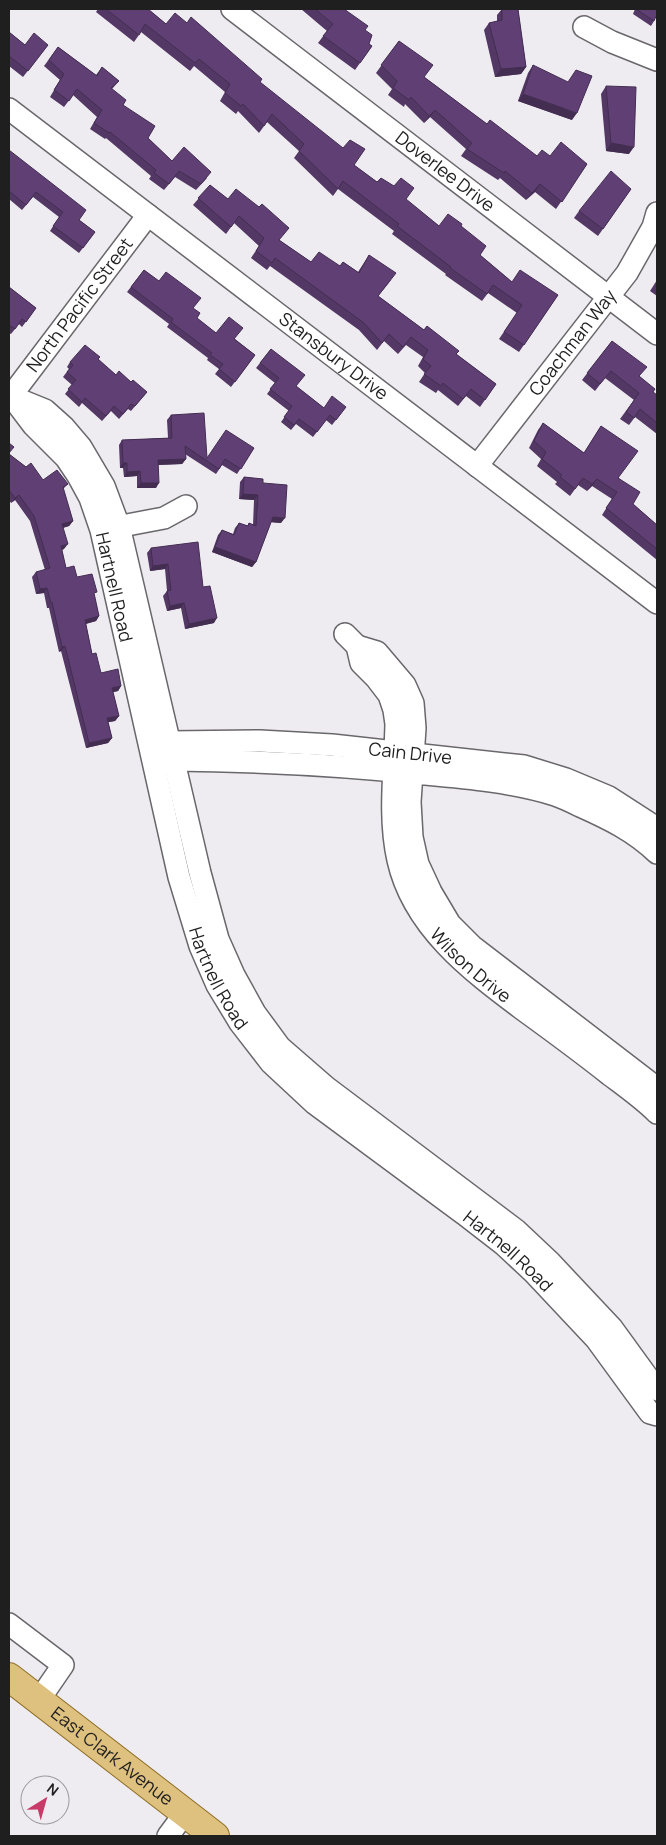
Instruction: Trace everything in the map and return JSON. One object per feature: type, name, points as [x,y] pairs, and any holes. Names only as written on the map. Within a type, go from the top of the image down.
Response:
[{"type":"main road","name":"East Clark Avenue","points":[[9,1677],[215,1836]]},
{"type":"street","name":"Doverlee Drive","points":[[232,9],[657,334]]},
{"type":"street","points":[[584,27],[612,42],[657,60]]},
{"type":"street","name":"Stansbury Drive","points":[[9,109],[657,603]]},
{"type":"street","name":"Coachman Way","points":[[477,466],[627,273],[653,227],[657,213]]},
{"type":"street","name":"North Pacific Street","points":[[10,395],[148,215]]},
{"type":"street","name":"Hartnell Road","points":[[10,395],[33,425],[66,458],[110,528],[161,753],[179,878],[200,946],[217,985],[240,1023],[270,1063],[320,1095],[469,1206],[516,1230],[581,1293],[612,1328],[657,1390]]},
{"type":"street","points":[[110,528],[164,518],[186,506]]},
{"type":"street","name":"Wilson Drive","points":[[351,640],[361,663],[389,695],[394,710],[404,762],[393,828],[398,862],[411,894],[429,925],[456,957],[474,972],[657,1088]]},
{"type":"street","name":"Cain Drive","points":[[161,753],[260,741],[332,746],[404,762],[524,766],[566,779],[609,797],[651,825],[657,852]]},
{"type":"street","name":"Wilson Drive","points":[[581,1041],[657,1113]]},
{"type":"street","name":"Hartnell Road","points":[[469,1206],[504,1245],[567,1306],[596,1339],[650,1413],[657,1415]]},
{"type":"street","points":[[9,1624],[62,1665],[38,1700]]},
{"type":"street","points":[[168,1836],[185,1813]]},
{"type":"building","points":[[106,9],[148,9],[166,24],[175,13],[187,23],[191,17],[262,79],[260,82],[343,148],[350,140],[365,149],[354,165],[377,182],[381,178],[394,186],[401,178],[414,188],[406,199],[439,226],[448,214],[462,224],[461,226],[486,246],[480,255],[512,282],[520,270],[558,295],[524,345],[504,332],[522,305],[493,285],[487,294],[450,268],[397,226],[399,224],[343,181],[338,189],[299,151],[304,144],[272,114],[264,126],[243,104],[241,106],[225,93],[230,84],[199,59],[195,63],[145,24],[139,35]]},
{"type":"building","points":[[315,9],[344,9],[368,26],[365,30],[372,35],[369,44],[372,46],[360,63],[323,36],[333,24]]},
{"type":"building","points":[[502,9],[518,9],[526,67],[501,69],[489,23],[502,20]]},
{"type":"building","points":[[636,9],[657,9],[654,21]]},
{"type":"building","points":[[9,32],[25,45],[34,33],[48,45],[28,71],[9,56]]},
{"type":"building","points":[[399,41],[433,65],[424,77],[487,124],[490,120],[537,156],[542,150],[550,156],[561,142],[587,164],[562,202],[540,184],[532,193],[505,171],[504,173],[467,149],[472,143],[435,110],[429,116],[411,97],[409,100],[393,88],[397,81],[381,65]]},
{"type":"building","points":[[58,47],[97,76],[102,67],[119,81],[111,88],[126,100],[123,105],[155,126],[148,138],[172,161],[184,147],[211,172],[201,184],[179,171],[169,184],[154,173],[156,170],[110,132],[94,123],[102,110],[77,89],[69,101],[54,90],[64,74],[49,60]]},
{"type":"building","points":[[533,65],[568,82],[576,70],[592,76],[577,113],[523,94]]},
{"type":"building","points":[[606,86],[636,87],[634,147],[611,143]]},
{"type":"building","points":[[9,150],[86,210],[79,220],[95,232],[83,248],[53,226],[63,212],[36,192],[26,205],[9,191]]},
{"type":"building","points":[[611,171],[631,189],[603,229],[579,211]]},
{"type":"building","points":[[210,185],[228,199],[236,189],[259,207],[262,204],[289,228],[279,240],[311,262],[319,252],[340,266],[343,262],[359,273],[369,255],[396,273],[378,296],[424,330],[427,326],[459,351],[456,354],[496,384],[485,400],[471,389],[463,399],[443,383],[441,386],[424,374],[431,366],[423,359],[428,350],[411,337],[403,347],[389,334],[382,343],[364,323],[275,258],[272,263],[256,251],[264,238],[239,216],[231,227],[198,198]]},
{"type":"building","points":[[144,270],[159,281],[166,272],[201,298],[193,308],[200,313],[197,318],[216,333],[229,317],[243,328],[234,339],[255,355],[235,382],[219,369],[223,364],[210,355],[212,353],[171,322],[173,319],[131,287]]},
{"type":"building","points":[[9,287],[36,308],[26,322],[22,319],[15,329],[9,325]]},
{"type":"building","points":[[612,341],[647,367],[639,376],[655,389],[653,392],[657,395],[657,423],[640,409],[634,418],[626,412],[639,393],[611,371],[600,384],[587,373]]},
{"type":"building","points":[[85,345],[100,357],[98,359],[116,375],[119,371],[131,382],[133,380],[147,392],[135,406],[131,404],[123,414],[114,406],[106,416],[85,398],[82,402],[68,389],[76,380],[67,372],[73,365],[70,362]]},
{"type":"building","points":[[271,349],[305,375],[296,386],[324,408],[332,396],[346,407],[336,420],[330,415],[317,432],[299,419],[294,425],[284,417],[292,406],[270,389],[279,378],[260,363]]},
{"type":"building","points":[[204,413],[207,458],[226,430],[254,448],[241,469],[225,459],[219,469],[185,446],[186,459],[158,460],[159,483],[141,483],[140,471],[127,472],[127,463],[123,463],[122,440],[172,438],[171,415]]},
{"type":"building","points":[[543,423],[584,453],[601,426],[638,451],[618,478],[640,492],[633,504],[657,525],[657,549],[606,508],[617,492],[597,479],[592,484],[583,478],[575,489],[560,477],[562,475],[542,459],[546,452],[534,441]]},
{"type":"building","points":[[9,443],[14,447],[9,453]]},
{"type":"building","points":[[9,454],[26,467],[31,463],[43,480],[57,470],[68,484],[63,487],[73,521],[62,524],[68,544],[61,546],[66,568],[74,566],[77,577],[92,574],[97,592],[94,593],[99,616],[85,620],[92,654],[96,653],[101,673],[118,669],[121,686],[112,688],[119,716],[107,718],[112,738],[89,743],[65,646],[62,647],[52,602],[47,588],[40,589],[36,572],[50,568],[34,516],[19,495],[15,498],[9,490]]},
{"type":"building","points":[[244,477],[263,479],[263,483],[287,485],[285,518],[273,517],[256,562],[215,547],[222,530],[234,535],[239,523],[248,526],[249,523],[256,526],[258,495],[243,494]]},
{"type":"building","points":[[198,542],[203,587],[210,586],[217,618],[189,624],[184,603],[170,606],[167,591],[171,590],[168,564],[153,566],[151,548]]}]
